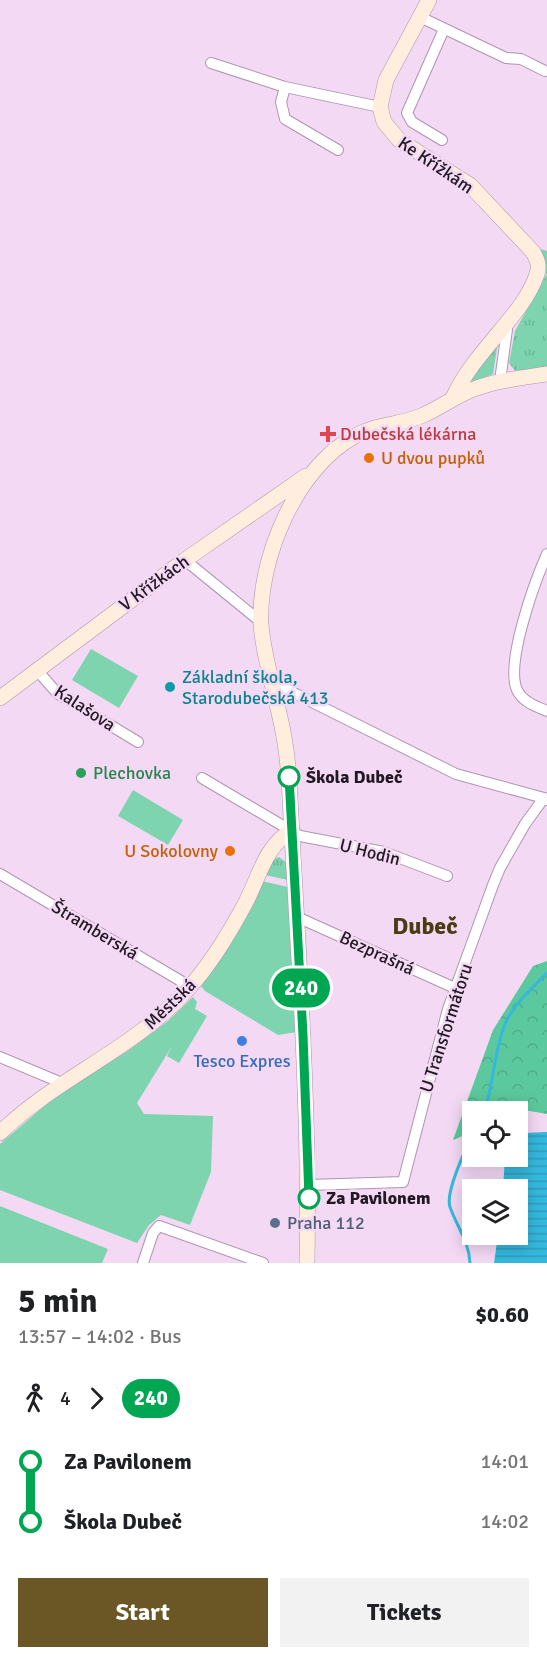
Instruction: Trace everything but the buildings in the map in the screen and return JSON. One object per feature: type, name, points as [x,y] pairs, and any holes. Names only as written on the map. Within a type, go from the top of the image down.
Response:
[{"type":"street","points":[[211,63],[285,87],[381,107],[386,80],[429,0]]},
{"type":"street","points":[[420,17],[506,58],[521,59],[545,71]]},
{"type":"street","points":[[442,140],[412,122],[407,113],[444,29]]},
{"type":"street","points":[[285,87],[281,102],[285,119],[338,150]]},
{"type":"street","name":"Ke Křížkám","points":[[381,107],[384,122],[392,135],[470,184],[533,252],[539,265],[538,274],[508,319]]},
{"type":"street","points":[[500,381],[508,319]]},
{"type":"street","points":[[453,398],[470,366],[508,319]]},
{"type":"street","points":[[307,1263],[309,1185],[292,831],[285,743],[261,622],[265,572],[286,516],[312,473],[338,448],[358,434],[422,416],[453,398],[500,381],[547,374]]},
{"type":"street","name":"V Křížkách","points":[[0,698],[185,560],[283,490],[312,473]]},
{"type":"street","points":[[547,554],[526,610],[515,682],[521,697],[547,711]]},
{"type":"street","points":[[185,560],[261,622]]},
{"type":"street","name":"Kalašova","points":[[36,669],[57,693],[138,742]]},
{"type":"street","points":[[272,682],[456,774],[546,799]]},
{"type":"street","points":[[202,778],[292,831]]},
{"type":"street","name":"U Transformátoru","points":[[309,1185],[403,1182],[438,1047],[500,868],[525,824],[546,799]]},
{"type":"street","name":"U Hodin","points":[[292,831],[300,836],[384,852],[447,876]]},
{"type":"street","name":"Městská","points":[[0,1133],[62,1083],[143,1030],[191,987],[236,921],[275,843],[292,831]]},
{"type":"street","name":"Štramberská","points":[[0,874],[191,987]]},
{"type":"street","name":"Bezprašná","points":[[297,917],[457,989]]},
{"type":"street","points":[[0,1057],[62,1083]]},
{"type":"street","points":[[143,1263],[155,1229],[159,1226],[263,1263]]},
{"type":"green space","points":[[537,248],[547,251],[547,368],[516,372],[509,363],[515,331],[546,275],[545,263]]},
{"type":"green space","points":[[492,347],[497,348],[493,374],[473,382],[471,379]]},
{"type":"green space","points":[[91,649],[138,676],[119,708],[72,680]]},
{"type":"green space","points":[[133,790],[183,820],[168,845],[118,816]]},
{"type":"green space","points":[[279,857],[287,863],[288,880],[265,875],[274,859]]},
{"type":"green space","points":[[262,881],[288,887],[297,1032],[278,1035],[205,991],[201,986]]},
{"type":"green space","points":[[547,961],[547,1114],[528,1111],[528,1101],[467,1101],[493,1030],[533,966]]},
{"type":"green space","points":[[193,997],[197,1002],[195,1009],[207,1016],[179,1063],[167,1056],[172,1046],[137,1103],[144,1114],[213,1116],[211,1172],[190,1225],[161,1215],[149,1225],[137,1243],[0,1190],[0,1144],[57,1095],[128,1051],[168,1021]]},
{"type":"green space","points":[[462,1115],[462,1136],[453,1140]]},
{"type":"green space","points":[[0,1206],[108,1249],[102,1263],[0,1263]]},
{"type":"water","points":[[547,1132],[547,1263],[494,1263],[497,1245],[528,1245],[528,1179],[504,1179],[504,1167],[528,1167],[528,1133]]},
{"type":"waterway","points":[[487,1101],[498,1045],[505,1024],[518,1003],[547,973]]},
{"type":"waterway","points":[[462,1158],[449,1201],[467,1248],[470,1263]]},
{"type":"bus line","name":"240","points":[[289,777],[309,1198]]},
{"type":"place","name":"Dubečská lékárna","points":[[328,434]]},
{"type":"place","name":"U dvou pupků","points":[[369,458]]},
{"type":"place","name":"Základní škola, Starodubečská 413","points":[[170,687]]},
{"type":"place","name":"Plechovka","points":[[81,773]]},
{"type":"place","name":"Škola Dubeč","points":[[289,777]]},
{"type":"place","name":"U Sokolovny","points":[[230,851]]},
{"type":"place","name":"Tesco Expres","points":[[242,1041]]},
{"type":"place","name":"Za Pavilonem","points":[[309,1198]]},
{"type":"place","name":"Praha 112","points":[[275,1223]]},
{"type":"district","name":"Dubeč","points":[[425,926]]}]
